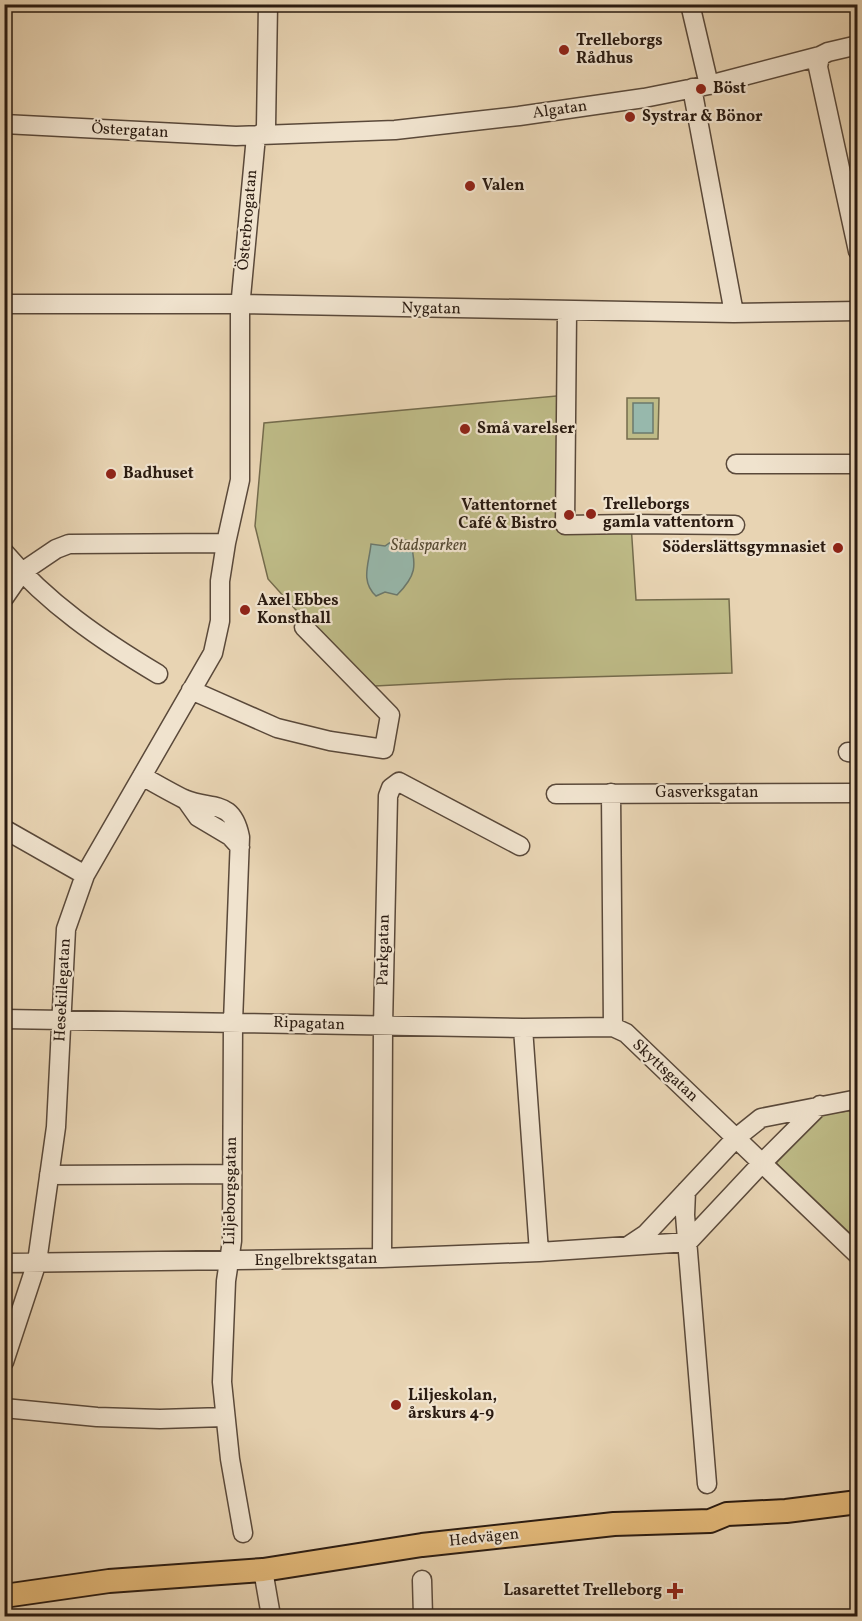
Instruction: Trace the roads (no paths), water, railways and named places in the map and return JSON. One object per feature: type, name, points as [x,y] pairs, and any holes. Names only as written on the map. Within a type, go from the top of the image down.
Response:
[{"type":"main road","name":"Hedvägen","points":[[4,1596],[110,1581],[263,1570],[422,1545],[614,1524],[710,1521],[727,1514],[786,1511],[858,1502]]},
{"type":"main road","name":"Hedvägen","points":[[4,1608],[51,1594],[110,1581]]},
{"type":"street","name":"Österbrogatan","points":[[226,543],[240,480],[241,304],[256,136],[263,133],[266,127],[268,4]]},
{"type":"street","points":[[690,4],[734,313]]},
{"type":"street","name":"Algatan","points":[[256,136],[404,129],[519,116],[644,98],[701,87],[858,45]]},
{"type":"street","points":[[820,56],[818,67],[858,251]]},
{"type":"street","name":"Östergatan","points":[[4,124],[256,136]]},
{"type":"street","name":"Nygatan","points":[[4,304],[241,304],[567,312],[858,311]]},
{"type":"street","points":[[567,312],[565,525],[735,525]]},
{"type":"street","points":[[736,464],[858,464]]},
{"type":"street","points":[[4,598],[22,573],[56,549],[69,544],[226,543]]},
{"type":"street","name":"Hesekillegatan","points":[[4,1362],[37,1262],[56,1126],[66,929],[85,875],[213,653],[220,621],[220,581],[226,543]]},
{"type":"street","points":[[4,552],[22,573],[66,613],[108,644],[158,674]]},
{"type":"street","points":[[190,690],[277,728],[330,741],[384,749],[390,715],[304,627]]},
{"type":"street","name":"Liljeborgsgatan","points":[[142,776],[186,800],[198,817],[230,836],[240,847],[233,1022],[232,1241],[226,1281],[222,1382],[224,1418],[243,1533]]},
{"type":"street","name":"Parkgatan","points":[[382,1258],[383,1026],[388,796],[391,788],[399,782],[520,846]]},
{"type":"street","points":[[611,793],[614,1028]]},
{"type":"street","name":"Gasverksgatan","points":[[556,794],[858,793]]},
{"type":"street","points":[[4,829],[85,875]]},
{"type":"street","name":"Ripagatan","points":[[4,1019],[614,1028]]},
{"type":"street","points":[[523,1028],[539,1252]]},
{"type":"street","name":"Skyttsgatan","points":[[614,1028],[626,1033],[858,1255]]},
{"type":"street","points":[[627,1246],[646,1234],[736,1138],[761,1118],[858,1099]]},
{"type":"street","points":[[688,1242],[762,1163],[820,1106]]},
{"type":"street","points":[[49,1175],[232,1174]]},
{"type":"street","points":[[686,1191],[685,1215],[707,1484]]},
{"type":"street","name":"Engelbrektsgatan","points":[[4,1263],[382,1258],[539,1252],[688,1242]]},
{"type":"street","points":[[4,1408],[97,1417],[224,1418]]},
{"type":"street","points":[[263,1570],[271,1617]]},
{"type":"street","points":[[422,1580],[423,1617]]},
{"type":"water","points":[[633,403],[653,403],[653,433],[633,433]]},
{"type":"water","points":[[395,539],[410,541],[414,557],[411,576],[397,595],[385,592],[376,596],[367,578],[371,544],[385,546]]},
{"type":"place","name":"Trelleborgs Rådhus","points":[[564,50]]},
{"type":"place","name":"Böst","points":[[701,89]]},
{"type":"place","name":"Systrar & Bönor","points":[[630,117]]},
{"type":"place","name":"Valen","points":[[470,186]]},
{"type":"place","name":"Små varelser","points":[[465,429]]},
{"type":"place","name":"Badhuset","points":[[111,474]]},
{"type":"place","name":"Trelleborgs gamla vattentorn","points":[[591,514]]},
{"type":"place","name":"Vattentornet Café & Bistro","points":[[569,515]]},
{"type":"place","name":"Söderslättsgymnasiet","points":[[838,548]]},
{"type":"place","name":"Axel Ebbes Konsthall","points":[[245,610]]},
{"type":"place","name":"Liljeskolan, årskurs 4-9","points":[[396,1405]]},
{"type":"place","name":"Lasarettet Trelleborg","points":[[675,1591]]},
{"type":"park label","name":"Stadsparken","points":[[429,546]]}]
